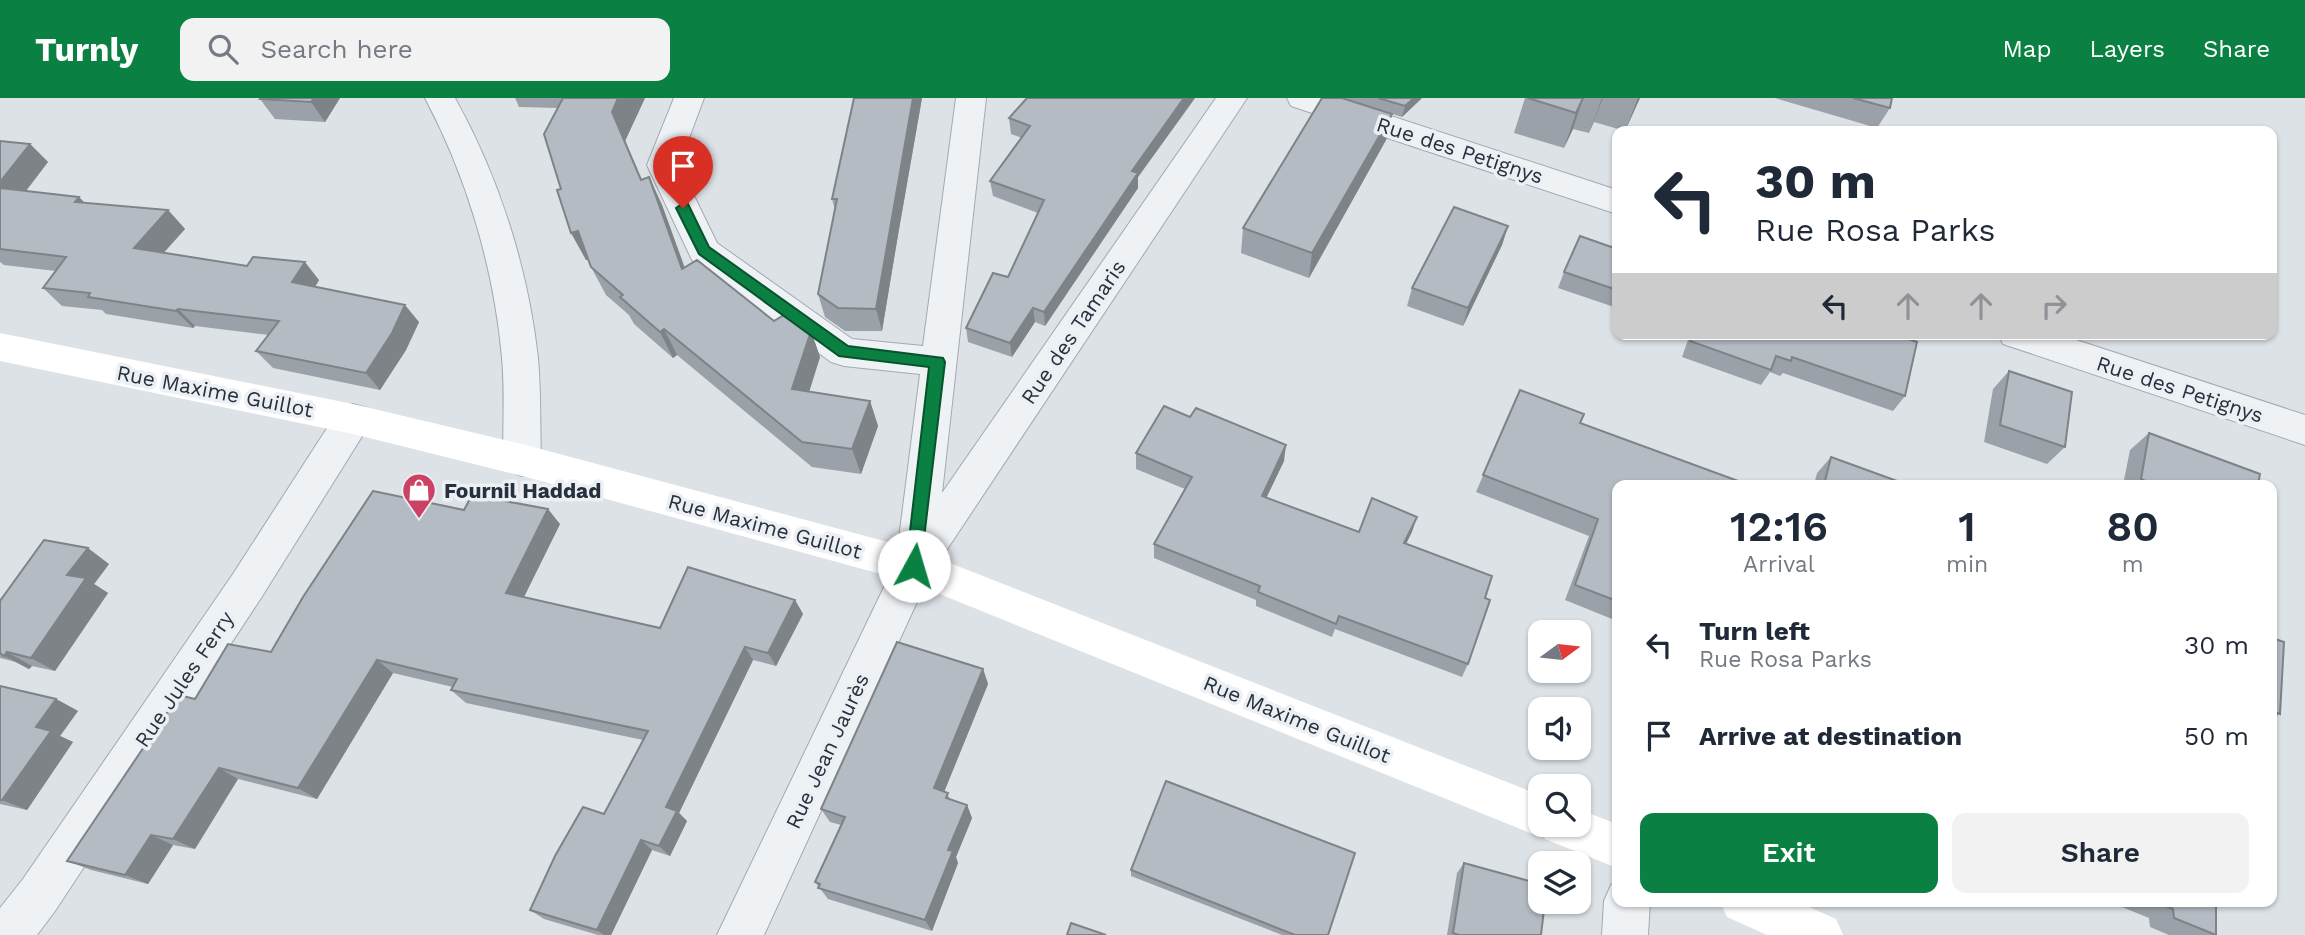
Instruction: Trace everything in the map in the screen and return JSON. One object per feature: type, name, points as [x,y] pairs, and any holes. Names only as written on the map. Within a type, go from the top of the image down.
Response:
[{"type":"street","points":[[440,98],[454,121],[495,231],[519,342],[522,460]]},
{"type":"street","points":[[690,98],[663,165],[704,251],[844,352],[937,362]]},
{"type":"street","points":[[914,566],[971,98]]},
{"type":"street","name":"Rue des Tamaris","points":[[914,566],[1232,98]]},
{"type":"street","name":"Rue des Petignys","points":[[1302,98],[1612,200]]},
{"type":"street","name":"Rue des Petignys","points":[[2033,340],[2305,430]]},
{"type":"street","name":"Rue Maxime Guillot","points":[[0,347],[354,419],[522,460],[914,566],[1528,811]]},
{"type":"street","name":"Rue Jules Ferry","points":[[8,935],[39,895],[247,586],[354,419]]},
{"type":"street","name":"Rue Jean Jaurès","points":[[740,935],[914,566]]},
{"type":"street","points":[[1591,836],[1612,844]]},
{"type":"street","points":[[1625,935],[1627,907]]},
{"type":"street","points":[[1757,907],[1820,935]]},
{"type":"building","points":[[261,98],[314,98],[311,102]]},
{"type":"building","points":[[563,98],[618,98],[612,112],[641,180],[649,177],[682,269],[697,260],[774,321],[787,313],[811,331],[792,389],[870,401],[852,449],[802,442],[664,329],[660,332],[591,267],[578,231],[571,233],[557,190],[561,189],[544,134]]},
{"type":"building","points":[[854,98],[913,98],[876,309],[838,308],[818,294],[837,199],[832,199]]},
{"type":"building","points":[[1027,98],[1184,98],[1132,171],[1138,173],[1044,312],[1033,308],[1010,343],[966,328],[993,273],[1008,277],[1044,200],[990,181],[1030,126],[1009,118]]},
{"type":"building","points":[[1322,98],[1342,98],[1392,114],[1312,253],[1243,228]]},
{"type":"building","points":[[1378,98],[1414,98],[1405,106]]},
{"type":"building","points":[[1528,98],[1583,98],[1576,113]]},
{"type":"building","points":[[1853,98],[1892,98],[1890,108]]},
{"type":"building","points":[[0,141],[30,144],[0,182]]},
{"type":"building","points":[[0,188],[79,197],[75,202],[168,210],[134,248],[247,266],[253,257],[305,262],[292,282],[405,305],[392,333],[366,373],[256,351],[279,321],[178,309],[176,311],[88,297],[90,293],[43,288],[66,257],[0,249]]},
{"type":"building","points":[[1454,207],[1508,226],[1468,308],[1412,288]]},
{"type":"building","points":[[1580,236],[1612,247],[1612,288],[1564,272]]},
{"type":"building","points":[[1690,341],[1917,342],[1905,396],[1792,357],[1791,361],[1776,356],[1771,370]]},
{"type":"building","points":[[2009,371],[2072,392],[2065,447],[2000,425]]},
{"type":"building","points":[[1520,390],[1584,414],[1580,423],[1735,480],[1612,480],[1612,599],[1575,585],[1598,519],[1483,475]]},
{"type":"building","points":[[1164,406],[1190,417],[1196,408],[1286,445],[1262,496],[1359,532],[1372,498],[1417,517],[1404,543],[1492,576],[1485,598],[1490,600],[1468,664],[1339,616],[1336,624],[1258,592],[1260,586],[1154,544],[1192,477],[1136,453]]},
{"type":"building","points":[[2149,433],[2260,474],[2259,480],[2141,479]]},
{"type":"building","points":[[1831,457],[1894,480],[1825,480]]},
{"type":"building","points":[[373,491],[464,510],[472,495],[548,509],[506,593],[660,628],[688,567],[795,600],[768,653],[745,647],[666,807],[677,811],[659,846],[641,840],[597,930],[530,910],[555,856],[583,807],[604,814],[648,731],[451,690],[457,679],[377,660],[298,788],[219,768],[173,839],[151,835],[125,875],[67,861],[179,695],[195,699],[228,644],[271,652],[303,597]]},
{"type":"building","points":[[44,540],[88,548],[67,575],[86,578],[31,658],[7,652],[4,656],[0,653],[0,601]]},
{"type":"building","points":[[2277,640],[2284,642],[2280,714],[2277,713]]},
{"type":"building","points":[[897,642],[983,669],[934,788],[948,793],[946,798],[967,805],[948,850],[953,851],[925,920],[818,888],[820,884],[815,882],[845,817],[821,809]]},
{"type":"building","points":[[0,686],[56,699],[36,727],[51,731],[2,800],[0,800]]},
{"type":"building","points":[[1166,781],[1355,853],[1328,935],[1295,935],[1131,870]]},
{"type":"building","points":[[1464,863],[1528,881],[1528,914],[1543,914],[1541,935],[1453,933]]},
{"type":"building","points":[[2168,907],[2216,907],[2216,935],[2174,918],[2173,909]]},
{"type":"building","points":[[1071,923],[1106,935],[1067,935]]},
{"type":"place","name":"Fournil Haddad","points":[[419,520]]},
{"type":"route","points":[[683,208],[704,251],[844,352],[937,362],[914,566]]}]
